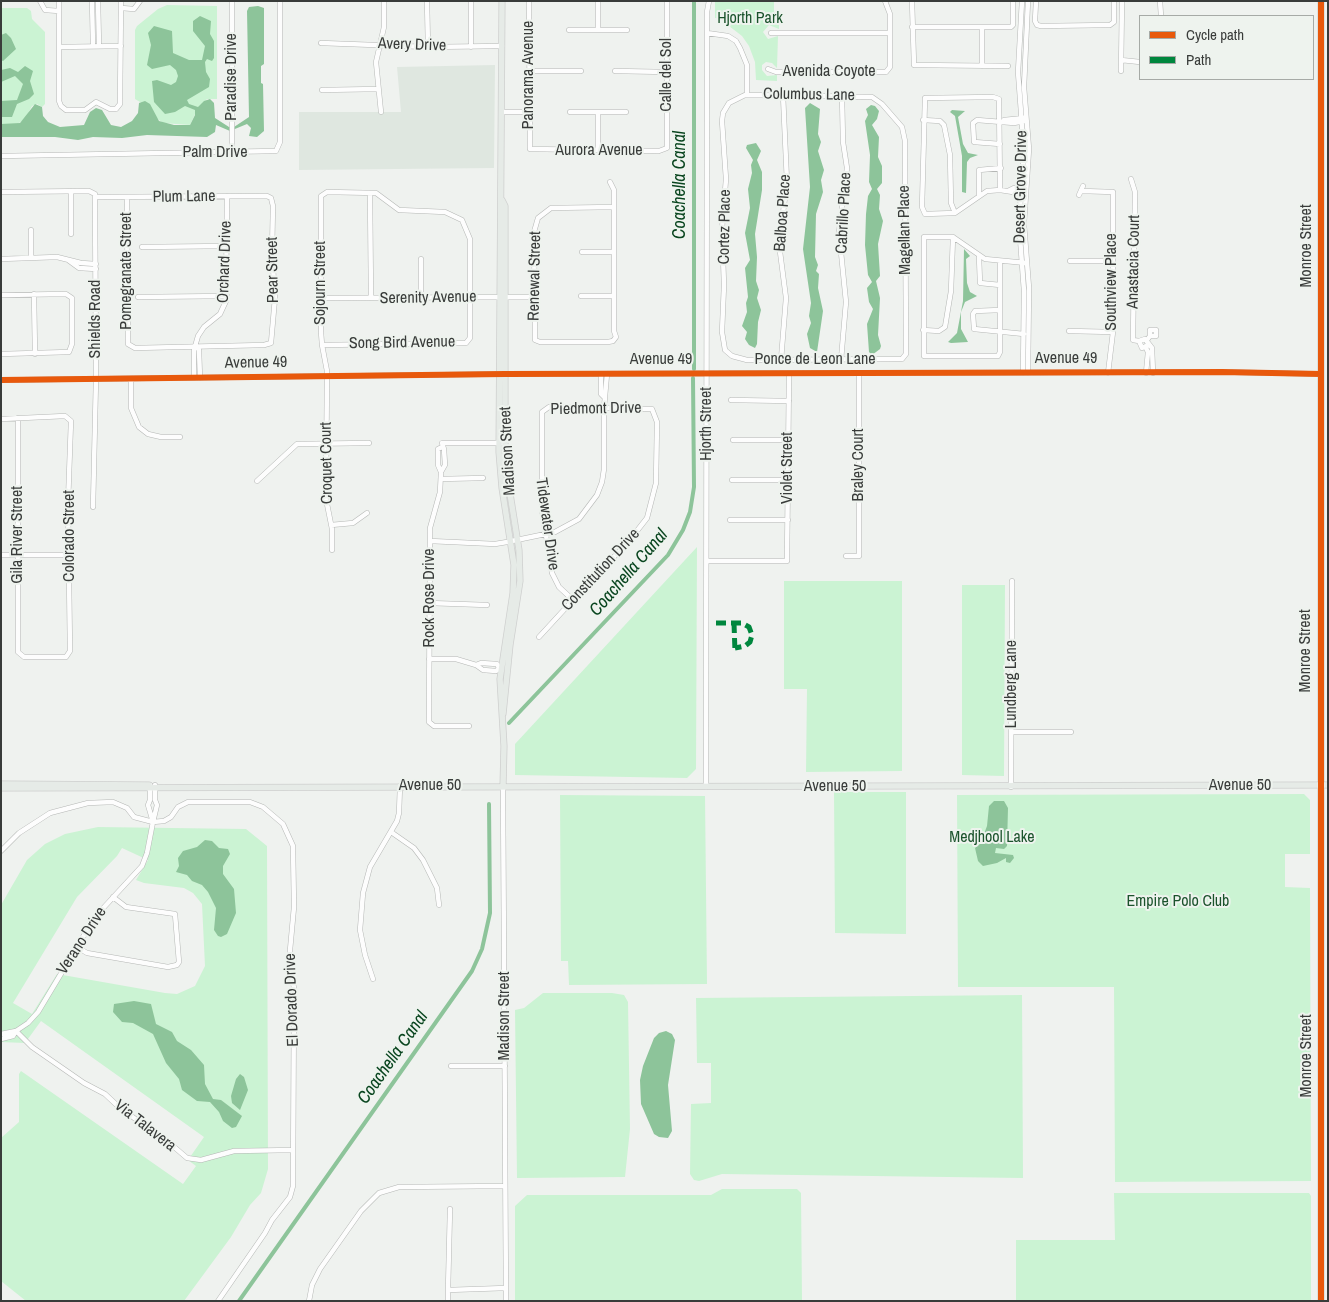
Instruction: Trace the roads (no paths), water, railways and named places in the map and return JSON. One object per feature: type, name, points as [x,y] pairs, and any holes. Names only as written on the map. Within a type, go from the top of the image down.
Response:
[{"type":"main road","name":"Madison Street","points":[[501,731],[509,652],[520,590],[514,541],[502,493],[500,206],[502,200],[502,1]]},
{"type":"main road","name":"Monroe Street","points":[[1321,1],[1324,174],[1320,374],[1321,1301]]},
{"type":"main road","name":"Madison Street","points":[[503,786],[504,746],[501,731],[500,668],[514,585],[514,541]]},
{"type":"main road","name":"Avenue 50","points":[[1,784],[152,787]]},
{"type":"main road","name":"Avenue 50","points":[[1,788],[1328,785]]},
{"type":"street","points":[[40,1],[45,10],[59,11]]},
{"type":"street","points":[[59,1],[61,106],[66,110],[84,110],[99,102],[113,110],[118,107],[121,100],[121,1]]},
{"type":"street","points":[[92,1],[92,46]]},
{"type":"street","points":[[98,1],[99,46]]},
{"type":"street","points":[[121,8],[134,9],[140,1]]},
{"type":"street","name":"Paradise Drive","points":[[232,1],[232,153]]},
{"type":"street","name":"Palm Drive","points":[[1,156],[272,153],[278,150],[280,145],[280,1]]},
{"type":"street","points":[[380,112],[376,62],[382,45],[384,1]]},
{"type":"street","points":[[427,1],[428,47]]},
{"type":"street","points":[[471,1],[471,47]]},
{"type":"street","name":"Panorama Avenue","points":[[529,1],[530,149]]},
{"type":"street","points":[[598,1],[598,30]]},
{"type":"street","name":"Calle del Sol","points":[[667,1],[667,148]]},
{"type":"street","name":"Hjorth Street","points":[[706,787],[708,561],[706,374],[707,33],[709,1]]},
{"type":"street","points":[[772,33],[890,33],[890,14],[885,1]]},
{"type":"street","points":[[912,1],[912,62],[915,65],[1008,66]]},
{"type":"street","points":[[912,28],[1011,27],[1013,24],[1013,1]]},
{"type":"street","name":"Desert Grove Drive","points":[[1022,1],[1025,10]]},
{"type":"street","name":"Desert Grove Drive","points":[[1025,373],[1024,261],[1018,224],[1024,191],[1024,152],[1018,72],[1025,10],[1028,1]]},
{"type":"street","points":[[1036,1],[1035,21],[1039,26],[1110,26],[1114,22],[1114,1]]},
{"type":"street","points":[[1122,1],[1122,71]]},
{"type":"street","points":[[1160,1],[1160,15]]},
{"type":"street","points":[[1012,10],[1037,10]]},
{"type":"street","points":[[982,27],[982,66]]},
{"type":"street","points":[[569,30],[627,30]]},
{"type":"street","points":[[707,33],[728,36],[736,41],[747,65],[747,95]]},
{"type":"street","name":"Avenida Coyote","points":[[768,69],[776,72],[889,70],[890,33]]},
{"type":"street","name":"Avery Drive","points":[[321,43],[428,47],[502,46]]},
{"type":"street","points":[[59,47],[121,46]]},
{"type":"street","points":[[1121,60],[1139,62]]},
{"type":"street","points":[[529,71],[582,71]]},
{"type":"street","points":[[615,71],[666,72]]},
{"type":"street","points":[[322,90],[378,89]]},
{"type":"street","name":"Columbus Lane","points":[[729,103],[747,95],[872,97],[885,109]]},
{"type":"street","name":"Balboa Place","points":[[781,360],[786,298],[779,244],[786,182],[783,95]]},
{"type":"street","name":"Cabrillo Place","points":[[841,360],[846,302],[839,232],[847,174],[843,142],[842,96]]},
{"type":"street","points":[[1000,190],[1000,101],[996,98],[926,97],[923,102],[922,207],[925,214],[955,213],[979,195],[1000,190],[1024,191]]},
{"type":"street","name":"Cortez Place","points":[[727,352],[723,346],[722,332],[724,285],[722,229],[726,178],[722,121],[723,114],[729,103]]},
{"type":"street","name":"Magellan Place","points":[[885,109],[898,121],[905,132],[904,358]]},
{"type":"street","points":[[502,112],[529,112]]},
{"type":"street","points":[[570,112],[626,112]]},
{"type":"street","points":[[598,112],[598,150]]},
{"type":"street","points":[[1000,144],[976,143],[972,138],[972,125],[975,121],[1023,119]]},
{"type":"street","points":[[923,120],[940,121],[944,126],[950,155],[951,203],[955,213]]},
{"type":"street","name":"Aurora Avenue","points":[[530,149],[660,151],[667,148]]},
{"type":"street","points":[[979,195],[979,170],[1001,168]]},
{"type":"street","name":"Anastacia Court","points":[[1131,179],[1135,192],[1133,340],[1139,342]]},
{"type":"street","points":[[582,296],[614,296],[614,190],[610,182]]},
{"type":"street","points":[[71,191],[71,234]]},
{"type":"street","name":"Plum Lane","points":[[1,192],[71,191],[127,198],[227,196],[267,196],[271,198]]},
{"type":"street","name":"Southview Place","points":[[1081,191],[1113,192],[1113,332],[1108,373]]},
{"type":"street","name":"Sojourn Street","points":[[326,376],[322,345],[321,196],[327,192],[370,192]]},
{"type":"street","points":[[371,298],[370,192],[382,195],[399,210],[445,212],[462,220],[470,239],[470,297]]},
{"type":"street","name":"Shields Road","points":[[94,194],[96,266],[94,507]]},
{"type":"street","name":"Orchard Drive","points":[[197,378],[194,350],[200,332],[220,314],[227,296],[227,196]]},
{"type":"street","name":"Pomegranate Street","points":[[127,198],[128,344],[136,348],[196,346]]},
{"type":"street","name":"Pear Street","points":[[196,346],[264,346],[271,343],[275,298],[272,244],[274,206],[271,198]]},
{"type":"street","name":"Renewal Street","points":[[614,207],[551,208],[542,213],[538,218],[534,232],[535,340],[540,342],[613,340],[616,337],[614,331],[614,296]]},
{"type":"street","points":[[31,230],[31,258]]},
{"type":"street","points":[[1000,262],[1000,352],[998,356],[924,356],[924,237],[953,237],[964,243],[979,257],[1000,262],[1024,261]]},
{"type":"street","points":[[923,330],[939,330],[945,327],[951,291],[953,237]]},
{"type":"street","points":[[142,247],[227,246]]},
{"type":"street","points":[[582,252],[614,252]]},
{"type":"street","points":[[979,257],[980,283],[1000,285]]},
{"type":"street","points":[[1,259],[57,258],[96,266]]},
{"type":"street","points":[[421,259],[421,298]]},
{"type":"street","points":[[1070,261],[1113,261]]},
{"type":"street","points":[[34,294],[35,354]]},
{"type":"street","points":[[1,295],[70,295],[72,344],[69,352],[1,354]]},
{"type":"street","points":[[138,297],[227,296]]},
{"type":"street","name":"Song Bird Avenue","points":[[322,345],[466,342],[470,338],[470,297]]},
{"type":"street","name":"Serenity Avenue","points":[[321,298],[534,298]]},
{"type":"street","points":[[1000,310],[976,310],[973,314],[973,325],[977,331],[1025,331]]},
{"type":"street","points":[[1069,332],[1113,332]]},
{"type":"street","points":[[1148,342],[1140,347],[1139,342],[1144,338],[1148,342],[1152,348],[1153,373]]},
{"type":"street","points":[[1146,373],[1148,342]]},
{"type":"street","name":"Ponce de Leon Lane","points":[[727,352],[743,360],[900,360],[904,358]]},
{"type":"street","name":"Avenue 49","points":[[1,380],[502,374],[1320,374]]},
{"type":"street","points":[[430,541],[495,544],[546,534],[568,526],[578,519],[597,495],[604,469],[604,397],[607,394],[604,387],[604,374]]},
{"type":"street","name":"Braley Court","points":[[846,556],[859,556],[859,374]]},
{"type":"street","name":"Violet Street","points":[[708,561],[787,561],[789,375]]},
{"type":"street","name":"Croquet Court","points":[[326,376],[326,499],[331,525],[332,550]]},
{"type":"street","points":[[131,379],[131,408],[139,427],[148,434],[161,437],[180,437]]},
{"type":"street","points":[[731,400],[789,401]]},
{"type":"street","name":"Piedmont Drive","points":[[542,412],[549,407],[652,409]]},
{"type":"street","name":"Constitution Drive","points":[[539,637],[629,541],[647,518],[656,483],[657,422],[652,409]]},
{"type":"street","name":"Tidewater Drive","points":[[542,412],[540,495],[546,534],[554,579],[573,600]]},
{"type":"street","name":"Colorado Street","points":[[18,418],[65,416],[71,421],[69,655],[63,657],[24,657],[18,652]]},
{"type":"street","points":[[1,418],[18,418]]},
{"type":"street","name":"Gila River Street","points":[[18,418],[18,652]]},
{"type":"street","points":[[733,440],[788,440]]},
{"type":"street","points":[[257,481],[297,444],[369,443]]},
{"type":"street","name":"Rock Rose Drive","points":[[469,726],[430,724],[430,528],[440,492],[441,472],[445,465],[442,445],[502,443]]},
{"type":"street","points":[[441,478],[484,478]]},
{"type":"street","points":[[732,480],[788,480]]},
{"type":"street","points":[[331,525],[353,523],[367,514]]},
{"type":"street","points":[[730,520],[788,520]]},
{"type":"street","points":[[1,555],[69,554]]},
{"type":"street","name":"Lundberg Lane","points":[[1011,787],[1012,581]]},
{"type":"street","points":[[429,603],[487,605]]},
{"type":"street","points":[[429,659],[456,659],[476,665],[497,664],[500,668],[496,671],[480,669],[476,665]]},
{"type":"street","points":[[488,670],[489,664]]},
{"type":"street","points":[[1012,732],[1071,732]]},
{"type":"street","points":[[373,979],[362,942],[361,908],[370,867],[391,832],[399,813],[400,786]]},
{"type":"street","name":"Madison Street","points":[[503,786],[506,1301]]},
{"type":"street","name":"Verano Drive","points":[[151,822],[148,805],[152,787]]},
{"type":"street","name":"Verano Drive","points":[[16,1031],[28,1024],[38,1012],[103,906],[142,866],[148,849],[151,822],[157,805],[152,787]]},
{"type":"street","points":[[1,851],[3,844],[50,813],[88,803],[113,802],[127,808],[134,817],[151,822]]},
{"type":"street","name":"El Dorado Drive","points":[[151,822],[164,821],[171,817],[178,807],[188,802],[257,803],[272,814],[290,835],[293,846],[294,899],[289,961],[294,988],[294,1173],[290,1197],[272,1220],[218,1301]]},
{"type":"street","points":[[391,832],[414,848],[423,860],[437,888],[439,905]]},
{"type":"street","points":[[77,947],[87,953],[168,967],[174,967],[179,962],[175,914],[126,907],[113,897]]},
{"type":"street","points":[[1,1034],[16,1031]]},
{"type":"street","points":[[1,1038],[13,1036],[16,1031]]},
{"type":"street","name":"Via Talavera","points":[[16,1031],[32,1046],[84,1083],[105,1094],[121,1109],[166,1140],[187,1158],[201,1160],[234,1151],[293,1150]]},
{"type":"street","points":[[451,1066],[505,1066]]},
{"type":"street","points":[[309,1301],[312,1285],[320,1270],[361,1211],[379,1193],[399,1187],[505,1186]]},
{"type":"street","points":[[448,1301],[450,1209]]},
{"type":"street","points":[[448,1290],[506,1288]]},
{"type":"waterway","name":"Coachella Canal","points":[[694,1],[694,369]]},
{"type":"waterway","name":"Coachella Canal","points":[[509,723],[668,555],[683,530],[690,512],[694,487],[693,378]]},
{"type":"waterway","name":"Coachella Canal","points":[[239,1301],[472,971],[482,949],[490,913],[489,804]]},
{"type":"waterway","points":[[1007,840],[1014,841]]},
{"type":"park label","name":"Hjorth Park","points":[[750,19]]},
{"type":"park label","name":"Medjhool Lake","points":[[992,838]]},
{"type":"park label","name":"Empire Polo Club","points":[[1178,902]]}]
